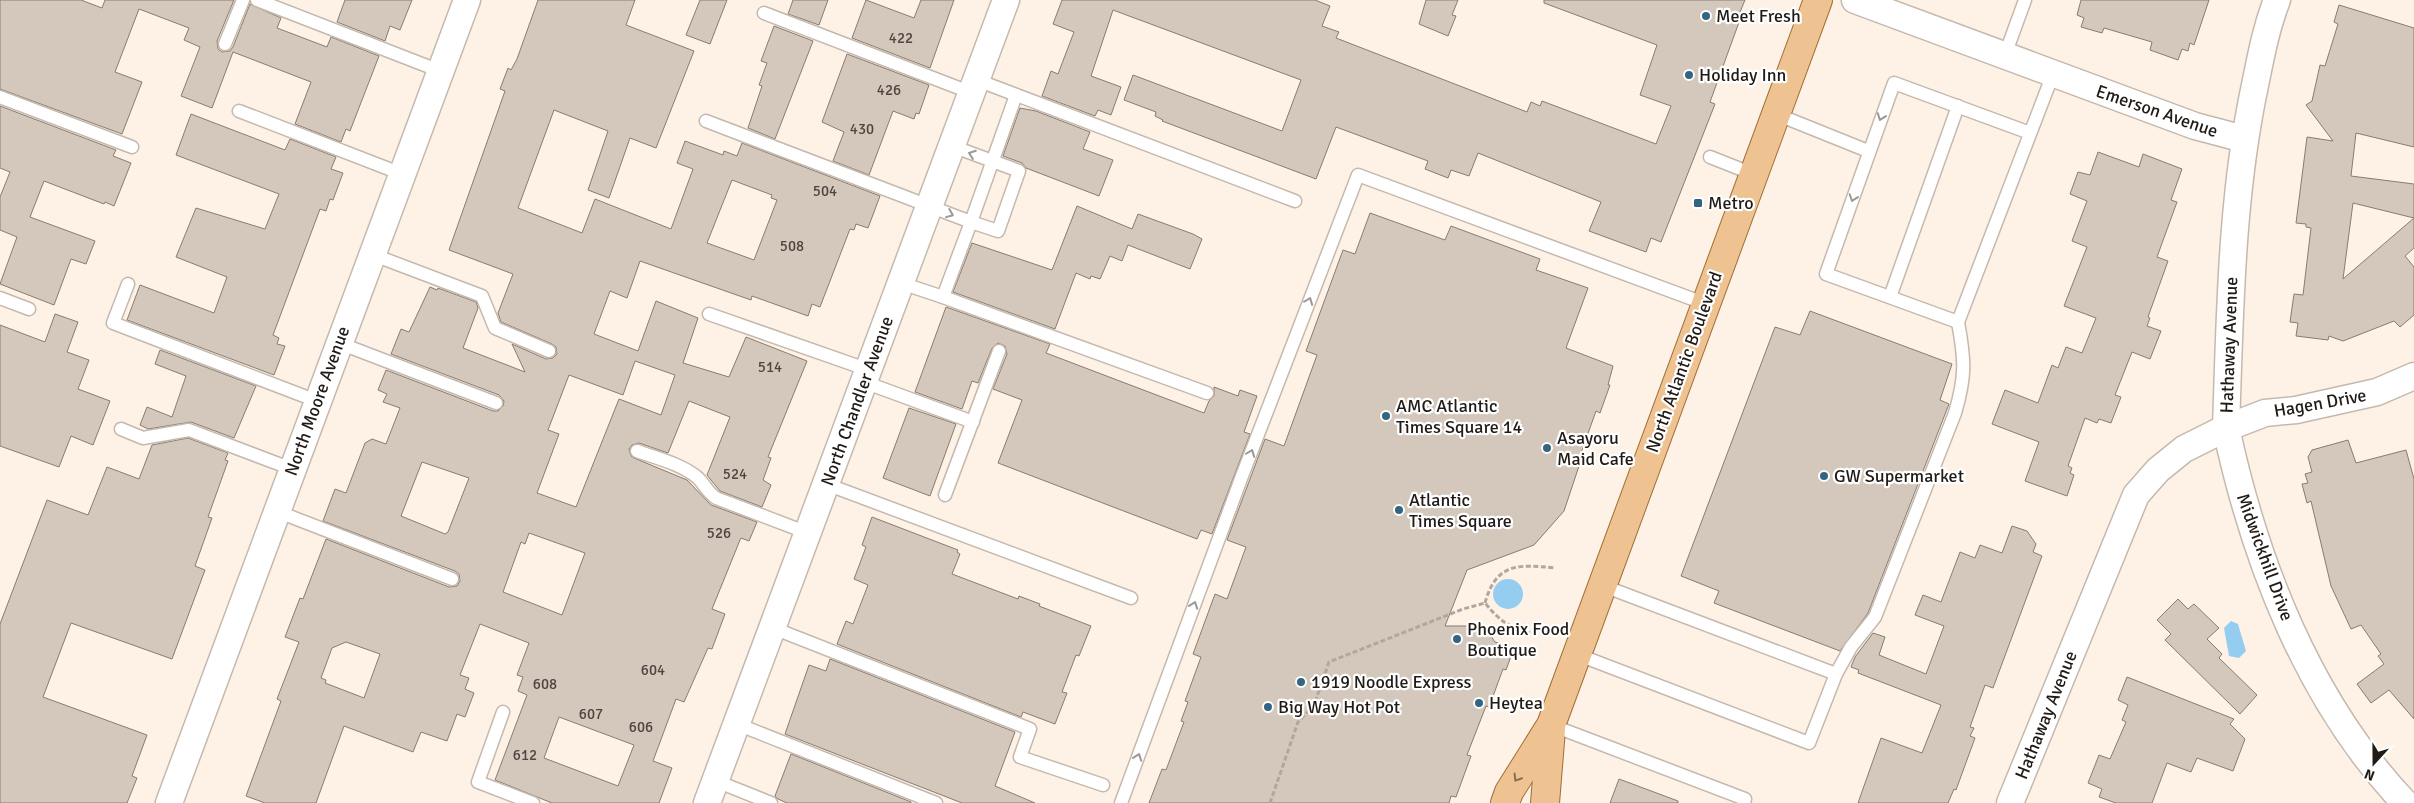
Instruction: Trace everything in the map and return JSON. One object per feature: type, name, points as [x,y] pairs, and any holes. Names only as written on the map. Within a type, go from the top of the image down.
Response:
[{"type":"main road","name":"North Atlantic Boulevard","points":[[1505,803],[1508,792],[1551,725],[1818,0]]},
{"type":"main road","name":"North Atlantic Boulevard","points":[[1545,803],[1551,725]]},
{"type":"street","name":"North Moore Avenue","points":[[169,803],[371,254],[467,0]]},
{"type":"street","name":"North Chandler Avenue","points":[[712,792],[1006,0]]},
{"type":"street","name":"Emerson Avenue","points":[[1855,0],[2194,126],[2244,139]]},
{"type":"street","name":"Hathaway Avenue","points":[[2010,803],[2136,495],[2158,470],[2184,449],[2226,428],[2233,240],[2244,139],[2268,22],[2277,0]]},
{"type":"street","name":"Hagen Drive","points":[[2226,428],[2265,413],[2340,402],[2376,392],[2414,376]]},
{"type":"street","name":"Midwickhill Drive","points":[[2226,428],[2239,489],[2270,583],[2308,665],[2356,742],[2406,803]]},
{"type":"lane","points":[[224,44],[242,0]]},
{"type":"lane","points":[[257,0],[440,72]]},
{"type":"lane","points":[[2005,55],[2025,0]]},
{"type":"lane","points":[[764,13],[974,86],[1016,95],[1296,201]]},
{"type":"lane","points":[[1576,654],[1809,744],[1836,674],[1851,647],[1875,617],[1956,413],[1964,383],[1964,354],[1958,322],[2030,133],[2062,77]]},
{"type":"lane","points":[[1958,322],[1826,274],[1894,83],[2030,133]]},
{"type":"lane","points":[[943,297],[1016,95]]},
{"type":"lane","points":[[0,97],[132,147]]},
{"type":"lane","points":[[1890,297],[1958,106]]},
{"type":"lane","points":[[239,112],[402,174]]},
{"type":"lane","points":[[1776,114],[1868,152]]},
{"type":"lane","points":[[706,121],[998,231],[1019,171],[952,146]]},
{"type":"lane","points":[[1710,157],[1753,174]]},
{"type":"lane","points":[[1121,803],[1242,476],[1358,175],[1706,304]]},
{"type":"lane","points":[[371,254],[482,296],[495,328],[549,351]]},
{"type":"lane","points":[[901,283],[1207,393]]},
{"type":"lane","points":[[128,284],[113,322],[317,401]]},
{"type":"lane","points":[[0,298],[29,309]]},
{"type":"lane","points":[[709,314],[867,376],[973,422]]},
{"type":"lane","points":[[338,343],[496,403]]},
{"type":"lane","points":[[945,495],[999,351]]},
{"type":"lane","points":[[121,429],[143,438],[189,430],[292,469]]},
{"type":"lane","points":[[637,451],[680,467],[698,479],[709,493],[716,498],[808,533]]},
{"type":"lane","points":[[826,484],[1131,598]]},
{"type":"lane","points":[[276,511],[452,579]]},
{"type":"lane","points":[[1602,585],[1836,674]]},
{"type":"lane","points":[[772,628],[1030,729],[1020,757],[1103,785]]},
{"type":"lane","points":[[503,712],[478,782],[533,803]]},
{"type":"lane","points":[[737,724],[936,803]]},
{"type":"lane","points":[[1551,725],[1745,799],[1744,803]]},
{"type":"lane","points":[[712,792],[771,803]]},
{"type":"path","points":[[1485,604],[1490,585],[1509,569],[1527,565],[1555,568]]},
{"type":"path","points":[[1485,604],[1511,628],[1530,633]]},
{"type":"path","points":[[1270,803],[1298,722],[1314,704],[1329,662],[1462,609],[1485,604]]},
{"type":"water","points":[[1508,579],[1519,583],[1523,594],[1519,605],[1508,609],[1497,605],[1493,594],[1497,583]]},
{"type":"water","points":[[2231,621],[2238,624],[2246,651],[2239,658],[2229,656],[2224,628]]},
{"type":"building","points":[[0,0],[81,0],[102,8],[105,0],[234,0],[217,41],[218,49],[222,52],[230,51],[233,47],[250,4],[281,18],[277,28],[327,47],[331,37],[379,56],[350,131],[346,129],[341,142],[295,124],[311,82],[233,52],[212,108],[181,96],[200,47],[184,40],[189,28],[139,9],[115,72],[142,82],[122,134],[0,89]]},
{"type":"building","points":[[345,0],[412,0],[400,30],[390,26],[385,41],[337,22]]},
{"type":"building","points":[[538,0],[635,0],[626,25],[694,51],[656,148],[630,138],[609,198],[588,190],[608,131],[554,110],[518,208],[582,233],[595,199],[671,229],[693,169],[677,163],[685,141],[723,155],[724,151],[737,156],[742,143],[880,196],[868,228],[856,224],[854,230],[850,229],[820,307],[812,304],[808,316],[752,296],[751,300],[640,261],[627,298],[610,291],[594,334],[638,351],[656,301],[698,318],[683,363],[729,377],[746,337],[807,361],[768,457],[771,458],[763,480],[771,485],[762,507],[720,491],[707,475],[730,417],[689,401],[668,453],[639,443],[632,445],[629,449],[631,456],[634,458],[687,480],[711,505],[757,522],[749,541],[741,538],[712,609],[725,614],[712,649],[708,648],[684,702],[676,699],[653,761],[672,768],[659,803],[552,803],[495,780],[527,695],[518,691],[523,677],[517,675],[529,643],[480,624],[460,675],[469,678],[465,689],[474,693],[465,717],[457,714],[447,741],[421,732],[413,752],[344,726],[316,803],[265,803],[246,796],[281,701],[277,699],[299,642],[285,637],[300,598],[303,599],[326,539],[449,587],[457,586],[460,581],[459,574],[455,571],[323,521],[335,489],[346,493],[365,443],[372,439],[386,444],[400,408],[383,402],[387,394],[378,390],[386,370],[493,411],[498,411],[503,406],[504,401],[499,395],[391,354],[401,329],[409,332],[430,287],[437,290],[438,288],[476,302],[478,308],[463,348],[525,372],[512,344],[546,359],[553,358],[557,354],[556,347],[552,344],[501,322],[498,313],[513,274],[449,250],[505,91],[500,89],[508,68],[511,70],[517,59]],"holes":[[[732,180],[772,195],[771,198],[777,200],[754,260],[707,243]],[[635,361],[675,375],[661,415],[619,399],[576,507],[537,493],[559,434],[548,430],[569,375],[623,395]],[[422,462],[469,478],[448,532],[445,534],[401,516]],[[529,533],[585,553],[562,615],[503,592],[521,542],[525,544]],[[346,642],[380,654],[364,698],[325,683],[326,680],[321,678],[332,648]],[[559,717],[634,745],[618,786],[544,758]]]},
{"type":"building","points":[[700,0],[727,0],[710,44],[686,35]]},
{"type":"building","points":[[793,0],[828,0],[819,25],[788,14]]},
{"type":"building","points":[[866,0],[914,18],[921,0],[954,0],[930,68],[852,38]]},
{"type":"building","points":[[1062,0],[1315,0],[1330,6],[1322,26],[1339,32],[1336,38],[1527,112],[1531,102],[1540,106],[1542,101],[1656,144],[1671,106],[1640,95],[1657,45],[1544,3],[1544,0],[1745,0],[1740,12],[1742,14],[1710,102],[1715,104],[1661,242],[1651,238],[1646,252],[1589,231],[1601,202],[1478,153],[1469,176],[1451,170],[1448,178],[1425,169],[1428,161],[1336,127],[1316,179],[1162,121],[1155,116],[1156,112],[1124,100],[1133,75],[1282,131],[1301,80],[1113,10],[1091,76],[1121,87],[1111,115],[1098,110],[1095,116],[1042,96],[1051,71],[1058,74],[1074,32],[1053,24]]},
{"type":"building","points":[[1426,0],[1458,0],[1452,15],[1456,16],[1448,36],[1419,24]]},
{"type":"building","points":[[2081,0],[2209,0],[2194,45],[2190,43],[2188,51],[2182,49],[2178,60],[2150,50],[2152,42],[2104,28],[2102,33],[2081,27],[2084,18],[2077,15]]},
{"type":"building","points":[[2339,5],[2414,28],[2414,147],[2356,133],[2351,176],[2414,184],[2414,218],[2414,248],[2405,256],[2414,267],[2414,315],[2400,327],[2394,321],[2343,341],[2329,336],[2328,340],[2296,336],[2298,323],[2290,322],[2294,294],[2303,295],[2311,228],[2306,227],[2306,224],[2296,223],[2307,137],[2333,141],[2306,105],[2312,101],[2320,65],[2325,66],[2338,24],[2334,22]],"holes":[[[2353,203],[2414,218],[2343,279]]]},
{"type":"building","points":[[774,26],[813,41],[775,139],[748,128],[762,86],[759,85],[767,63],[761,61]]},
{"type":"building","points":[[847,54],[929,85],[919,114],[916,113],[914,119],[893,111],[869,175],[833,161],[844,132],[822,122]]},
{"type":"building","points":[[0,106],[116,150],[113,156],[131,163],[114,206],[44,181],[30,217],[95,241],[86,264],[71,259],[54,305],[0,284],[17,237],[0,230],[0,197],[10,172],[0,168]]},
{"type":"building","points":[[1020,108],[1036,111],[1090,132],[1083,149],[1113,160],[1099,196],[1026,168],[1022,163],[1003,156]]},
{"type":"building","points":[[191,114],[285,150],[290,139],[336,157],[331,169],[343,173],[333,200],[330,199],[326,211],[320,209],[273,335],[279,338],[277,344],[285,346],[274,375],[127,320],[140,285],[214,313],[227,277],[176,257],[196,208],[265,229],[279,194],[176,155]]},
{"type":"building","points":[[2098,152],[2139,167],[2143,154],[2182,169],[2171,200],[2177,202],[2157,257],[2168,261],[2148,317],[2150,318],[2147,326],[2161,331],[2150,359],[2132,352],[2115,395],[2121,397],[2111,423],[2099,419],[2097,423],[2085,418],[2068,466],[2072,468],[2070,473],[2074,475],[2067,496],[2025,481],[2039,442],[1992,424],[2005,390],[2038,403],[2052,365],[2058,368],[2066,347],[2082,353],[2096,318],[2064,306],[2087,247],[2072,241],[2087,201],[2070,194],[2078,172],[2090,175]]},
{"type":"building","points":[[1077,206],[1132,229],[1138,214],[1202,239],[1190,269],[1128,245],[1122,261],[1110,256],[1100,279],[1091,276],[1090,279],[1076,273],[1055,329],[953,292],[972,243],[1052,270]]},
{"type":"building","name":"Atlantic Times Square","points":[[1370,213],[1445,240],[1451,226],[1540,259],[1536,270],[1588,288],[1566,348],[1613,366],[1608,385],[1610,385],[1600,413],[1596,411],[1564,511],[1534,545],[1467,570],[1445,626],[1472,626],[1488,632],[1495,642],[1514,648],[1506,670],[1503,669],[1489,707],[1486,706],[1467,755],[1471,756],[1456,797],[1451,796],[1449,803],[1149,803],[1162,769],[1166,770],[1184,722],[1181,721],[1188,702],[1185,701],[1201,657],[1193,654],[1215,594],[1227,599],[1246,547],[1227,540],[1265,439],[1284,446],[1317,355],[1306,351],[1343,250],[1355,254]]},
{"type":"building","points":[[946,307],[1050,344],[1046,353],[1204,413],[1209,401],[1214,396],[1214,387],[1238,396],[1240,390],[1257,396],[1244,432],[1250,434],[1212,534],[1201,530],[1197,539],[998,463],[1022,400],[993,389],[1007,354],[1005,346],[998,343],[992,348],[978,383],[972,381],[962,409],[915,392]]},
{"type":"building","points":[[1810,311],[1952,364],[1940,400],[1949,404],[1868,613],[1840,651],[1714,603],[1719,591],[1681,576],[1775,327],[1800,335]]},
{"type":"building","points":[[55,314],[78,322],[67,352],[89,360],[78,389],[110,401],[93,445],[71,436],[59,467],[0,446],[0,325],[45,342]]},
{"type":"building","points":[[160,350],[256,386],[234,438],[191,422],[148,429],[140,425],[147,407],[172,417],[186,376],[155,364]]},
{"type":"building","points":[[909,408],[956,424],[930,496],[883,478]]},
{"type":"building","points":[[188,438],[228,453],[225,460],[228,461],[208,517],[212,518],[195,566],[205,570],[172,659],[71,623],[43,697],[147,735],[132,776],[137,778],[127,803],[0,803],[0,624],[47,500],[88,515],[107,467],[139,479],[152,445]]},
{"type":"building","points":[[2348,440],[2356,463],[2406,450],[2414,479],[2414,719],[2389,690],[2371,703],[2357,684],[2384,664],[2378,656],[2381,654],[2361,625],[2351,629],[2331,586],[2311,501],[2307,503],[2302,484],[2308,483],[2305,474],[2312,472],[2308,457],[2312,450]]},
{"type":"building","points":[[872,517],[958,550],[957,552],[960,554],[952,574],[1018,599],[1019,596],[1040,604],[1039,606],[1091,626],[1079,656],[1076,655],[1062,692],[1067,693],[1055,724],[1023,712],[1021,717],[837,644],[846,621],[853,624],[868,585],[854,579],[866,547],[862,545]]},
{"type":"building","points":[[2012,526],[2027,531],[2036,544],[2033,552],[2042,556],[1993,688],[1985,685],[1970,727],[1974,728],[1970,736],[1975,738],[1956,790],[1954,789],[1948,803],[1858,803],[1881,738],[1922,753],[1941,705],[1858,673],[1859,670],[1851,667],[1855,657],[1873,633],[1885,637],[1879,655],[1926,674],[1944,626],[1915,615],[1923,595],[1941,602],[1960,552],[1975,558],[1980,545],[2002,553]]},
{"type":"building","points":[[2178,599],[2188,609],[2194,604],[2219,628],[2207,639],[2222,654],[2219,658],[2257,695],[2240,714],[2165,640],[2171,634],[2157,620]]},
{"type":"building","points":[[830,659],[1015,732],[995,786],[1035,803],[962,803],[785,734],[809,665],[826,671]]},
{"type":"building","points":[[2127,677],[2234,719],[2230,724],[2245,739],[2233,771],[2197,758],[2191,772],[2167,763],[2152,803],[2116,803],[2099,797],[2102,789],[2088,783],[2099,755],[2110,759],[2126,722],[2122,720],[2128,705],[2118,700]]},
{"type":"building","points":[[791,754],[911,803],[787,803],[775,796]]},
{"type":"building","points":[[1619,779],[1678,801],[1678,803],[1610,803]]},
{"type":"place","name":"Meet Fresh","points":[[1706,16]]},
{"type":"place","name":"Holiday Inn","points":[[1689,75]]},
{"type":"place","name":"Metro","points":[[1698,203]]},
{"type":"place","name":"AMC Atlantic Times Square 14","points":[[1386,416]]},
{"type":"place","name":"Asayoru Maid Cafe","points":[[1547,448]]},
{"type":"place","name":"GW Supermarket","points":[[1824,476]]},
{"type":"place","name":"Atlantic Times Square","points":[[1399,510]]},
{"type":"place","name":"Phoenix Food Boutique","points":[[1457,639]]},
{"type":"place","name":"1919 Noodle Express","points":[[1301,682]]},
{"type":"place","name":"Heytea","points":[[1479,703]]},
{"type":"place","name":"Big Way Hot Pot","points":[[1268,707]]}]
